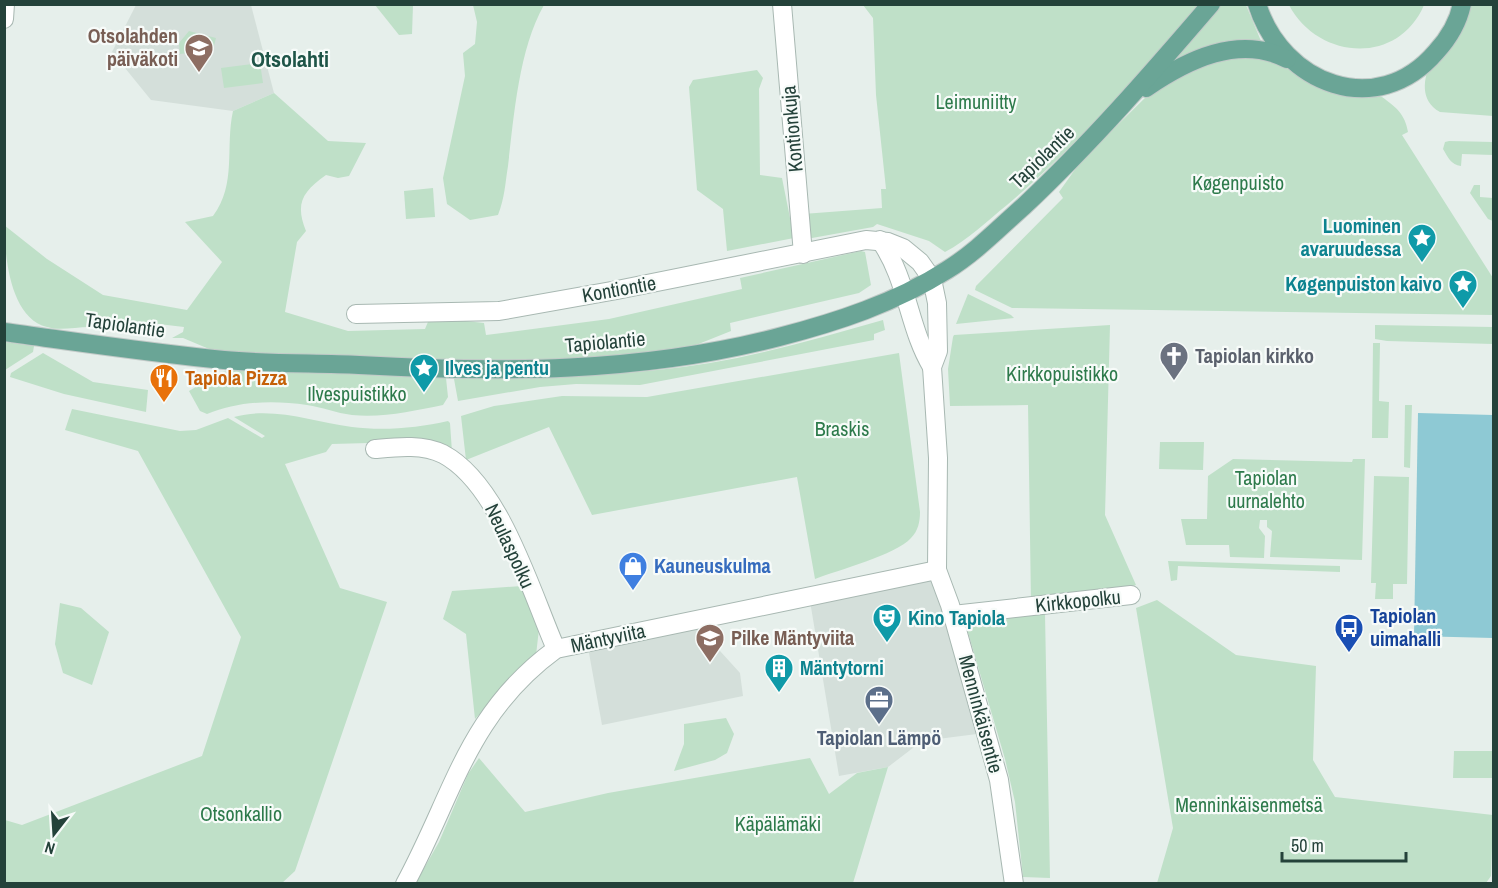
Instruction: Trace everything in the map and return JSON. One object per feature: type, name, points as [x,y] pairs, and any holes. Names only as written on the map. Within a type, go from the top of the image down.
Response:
[{"type":"main road","name":"Tapiolantie","points":[[4,332],[229,360],[449,370],[543,370],[635,364],[749,345],[814,328],[874,308],[904,294],[948,269],[996,232],[1086,146],[1211,4]]},
{"type":"main road","points":[[1257,4],[1270,35],[1289,60],[1304,72],[1330,83],[1359,88],[1385,84],[1414,72],[1433,56],[1448,37],[1462,4]]},
{"type":"main road","name":"Tapiolantie","points":[[1127,101],[1168,73],[1214,53],[1256,49],[1289,60]]},
{"type":"street","points":[[4,19],[5,4]]},
{"type":"street","name":"Kontionkuja","points":[[782,4],[803,254]]},
{"type":"street","name":"Kontiontie","points":[[356,314],[500,310],[803,254],[866,240],[880,240]]},
{"type":"street","points":[[880,240],[894,244],[913,256],[932,279]]},
{"type":"street","points":[[880,240],[896,265],[904,294]]},
{"type":"street","name":"Menninkäisentie","points":[[932,279],[937,303],[938,351],[932,368],[938,458],[938,570],[953,615],[999,780],[1019,883]]},
{"type":"street","name":"Menninkäisentie","points":[[904,294],[923,352],[932,368]]},
{"type":"street","name":"Neulaspolku","points":[[375,449],[404,446],[426,449],[442,454],[468,473],[499,516],[556,649]]},
{"type":"street","name":"Mäntyviita","points":[[405,884],[466,751],[495,709],[541,660],[556,649],[938,570]]},
{"type":"street","name":"Kirkkopolku","points":[[953,615],[1131,596]]},
{"type":"shaded area","name":"Otsolahden päiväkoti","points":[[136,5],[251,5],[274,93],[233,111],[151,100],[112,52]]},
{"type":"shaded area","points":[[937,570],[977,734],[922,741],[888,767],[839,776],[809,595]]},
{"type":"shaded area","points":[[714,616],[720,651],[740,673],[743,696],[602,725],[587,642]]},
{"type":"green space","points":[[375,5],[413,5],[412,34],[399,35]]},
{"type":"green space","points":[[473,5],[544,5],[523,62],[515,104],[505,191],[498,215],[470,220],[447,204],[443,178],[465,76],[463,53],[475,44],[477,22]]},
{"type":"green space","name":"Leimuniitty","points":[[863,5],[1201,5],[1059,158],[977,230],[945,252],[929,241],[877,224],[873,227],[812,238],[807,236],[803,214],[882,208],[881,189],[886,189],[876,95],[873,18]]},
{"type":"green space","points":[[1216,5],[1246,5],[1261,41],[1164,68]]},
{"type":"green space","points":[[1289,5],[1424,5],[1412,25],[1396,38],[1378,46],[1358,48],[1338,45],[1319,37],[1302,23]]},
{"type":"green space","points":[[1466,5],[1493,5],[1493,116],[1440,112],[1429,102],[1425,89],[1432,58]]},
{"type":"green space","points":[[189,31],[216,38],[211,57],[196,52],[180,54],[179,43]]},
{"type":"green space","name":"Køgenpuisto","points":[[1254,54],[1382,97],[1392,104],[1405,120],[1408,132],[1402,135],[1493,278],[1494,315],[1012,308],[975,290],[976,286],[1063,198],[1059,192],[1081,161],[1150,93],[1208,61]]},
{"type":"green space","points":[[260,63],[263,83],[224,88],[221,68]]},
{"type":"green space","points":[[757,70],[763,78],[759,89],[760,175],[782,178],[794,238],[727,251],[723,209],[697,190],[689,87],[693,80]]},
{"type":"green space","points":[[274,93],[328,141],[366,143],[349,176],[338,178],[326,175],[311,187],[303,199],[301,213],[306,231],[297,242],[285,312],[348,331],[425,329],[430,317],[484,323],[486,335],[609,319],[742,289],[740,278],[861,251],[865,252],[871,285],[859,293],[730,323],[731,331],[696,345],[670,351],[568,359],[464,362],[221,354],[183,338],[172,338],[183,332],[184,327],[91,316],[89,327],[57,329],[35,321],[25,312],[17,299],[8,269],[4,225],[47,259],[103,295],[187,310],[222,262],[185,222],[213,216],[220,204],[228,178],[233,111]]},
{"type":"green space","points":[[1445,142],[1493,142],[1493,155],[1462,154],[1461,166],[1450,160],[1443,149]]},
{"type":"green space","points":[[1474,185],[1480,185],[1480,197],[1493,198],[1493,221],[1488,219],[1470,193]]},
{"type":"green space","points":[[433,188],[435,217],[406,219],[404,191]]},
{"type":"green space","points":[[968,294],[1011,315],[1014,318],[956,324]]},
{"type":"green space","points":[[883,320],[885,330],[874,334],[874,340],[640,385],[576,384],[540,387],[458,401],[454,379],[582,376],[678,368],[797,344]]},
{"type":"green space","name":"Kirkkopuistikko","points":[[1110,325],[1105,515],[1136,585],[1091,595],[1031,602],[1028,405],[950,406],[948,369],[953,337],[954,335]]},
{"type":"green space","points":[[1375,325],[1493,327],[1493,344],[1387,341],[1375,339]]},
{"type":"green space","points":[[5,342],[34,346],[33,352],[5,370]]},
{"type":"green space","points":[[1373,343],[1380,343],[1379,401],[1389,402],[1388,438],[1372,438]]},
{"type":"green space","points":[[43,353],[93,382],[148,390],[146,412],[64,394],[10,377],[11,373]]},
{"type":"green space","name":"Braskis","points":[[899,353],[920,512],[918,526],[911,538],[893,550],[866,562],[815,579],[797,477],[592,515],[549,427],[466,460],[461,416],[494,406],[562,396],[647,397]]},
{"type":"green space","name":"Ilvespuistikko","points":[[251,369],[446,378],[448,397],[443,405],[375,416],[352,415],[313,406],[281,402],[243,404],[207,414],[200,411],[189,391],[221,372]]},
{"type":"green space","points":[[1405,405],[1412,405],[1410,468],[1404,467]]},
{"type":"green space","name":"Otsonkallio","points":[[72,409],[180,431],[196,430],[228,418],[262,438],[265,436],[234,417],[264,413],[279,414],[376,429],[413,427],[448,421],[450,423],[452,452],[406,442],[332,444],[326,452],[285,464],[340,588],[387,602],[295,871],[281,884],[5,884],[5,820],[22,825],[202,756],[241,637],[138,451],[65,430]]},
{"type":"green space","points":[[1160,442],[1204,442],[1203,470],[1159,469]]},
{"type":"green space","name":"Tapiolan uurnalehto","points":[[1233,459],[1352,462],[1353,459],[1365,459],[1362,560],[1270,557],[1272,531],[1267,527],[1267,520],[1260,520],[1259,528],[1265,536],[1264,558],[1230,557],[1229,545],[1186,545],[1181,519],[1207,519],[1208,476]]},
{"type":"green space","points":[[1374,476],[1409,477],[1407,584],[1393,584],[1393,599],[1375,599],[1376,583],[1371,583]]},
{"type":"green space","points":[[1168,561],[1340,566],[1340,572],[1178,566],[1177,580],[1171,581]]},
{"type":"green space","points":[[522,586],[539,629],[536,655],[475,719],[466,634],[443,619],[452,591]]},
{"type":"green space","name":"Menninkäisenmetsä","points":[[1157,600],[1236,655],[1316,666],[1313,760],[1335,797],[1493,815],[1491,876],[1486,883],[1157,883],[1173,828],[1136,608]]},
{"type":"green space","points":[[60,603],[81,608],[109,632],[92,685],[63,673],[55,644]]},
{"type":"green space","points":[[1045,614],[1050,878],[1023,877],[1015,802],[1005,759],[967,629],[973,621]]},
{"type":"green space","points":[[726,718],[734,734],[727,753],[715,760],[674,771],[684,744],[684,724]]},
{"type":"green space","points":[[1454,751],[1493,751],[1493,778],[1453,778]]},
{"type":"green space","name":"Käpälämäki","points":[[479,758],[525,812],[608,793],[810,758],[829,794],[857,773],[888,767],[853,883],[415,884],[439,842],[468,774]]},
{"type":"water","points":[[1418,413],[1493,415],[1493,638],[1414,636]]},
{"type":"place","name":"Otsolahden päiväkoti","points":[[199,74]]},
{"type":"place","name":"Luominen avaruudessa","points":[[1422,264]]},
{"type":"place","name":"Køgenpuiston kaivo","points":[[1463,310]]},
{"type":"place","name":"Tapiolan kirkko","points":[[1174,382]]},
{"type":"place","name":"Ilves ja pentu","points":[[424,394]]},
{"type":"place","name":"Tapiola Pizza","points":[[164,404]]},
{"type":"place","name":"Kauneuskulma","points":[[633,592]]},
{"type":"place","name":"Kino Tapiola","points":[[887,644]]},
{"type":"place","name":"Tapiolan uimahalli","points":[[1349,654]]},
{"type":"place","name":"Pilke Mäntyviita","points":[[710,664]]},
{"type":"place","name":"Mäntytorni","points":[[779,694]]},
{"type":"place","name":"Tapiolan Lämpö","points":[[879,726]]},
{"type":"district","name":"Otsolahti","points":[[290,59]]}]
